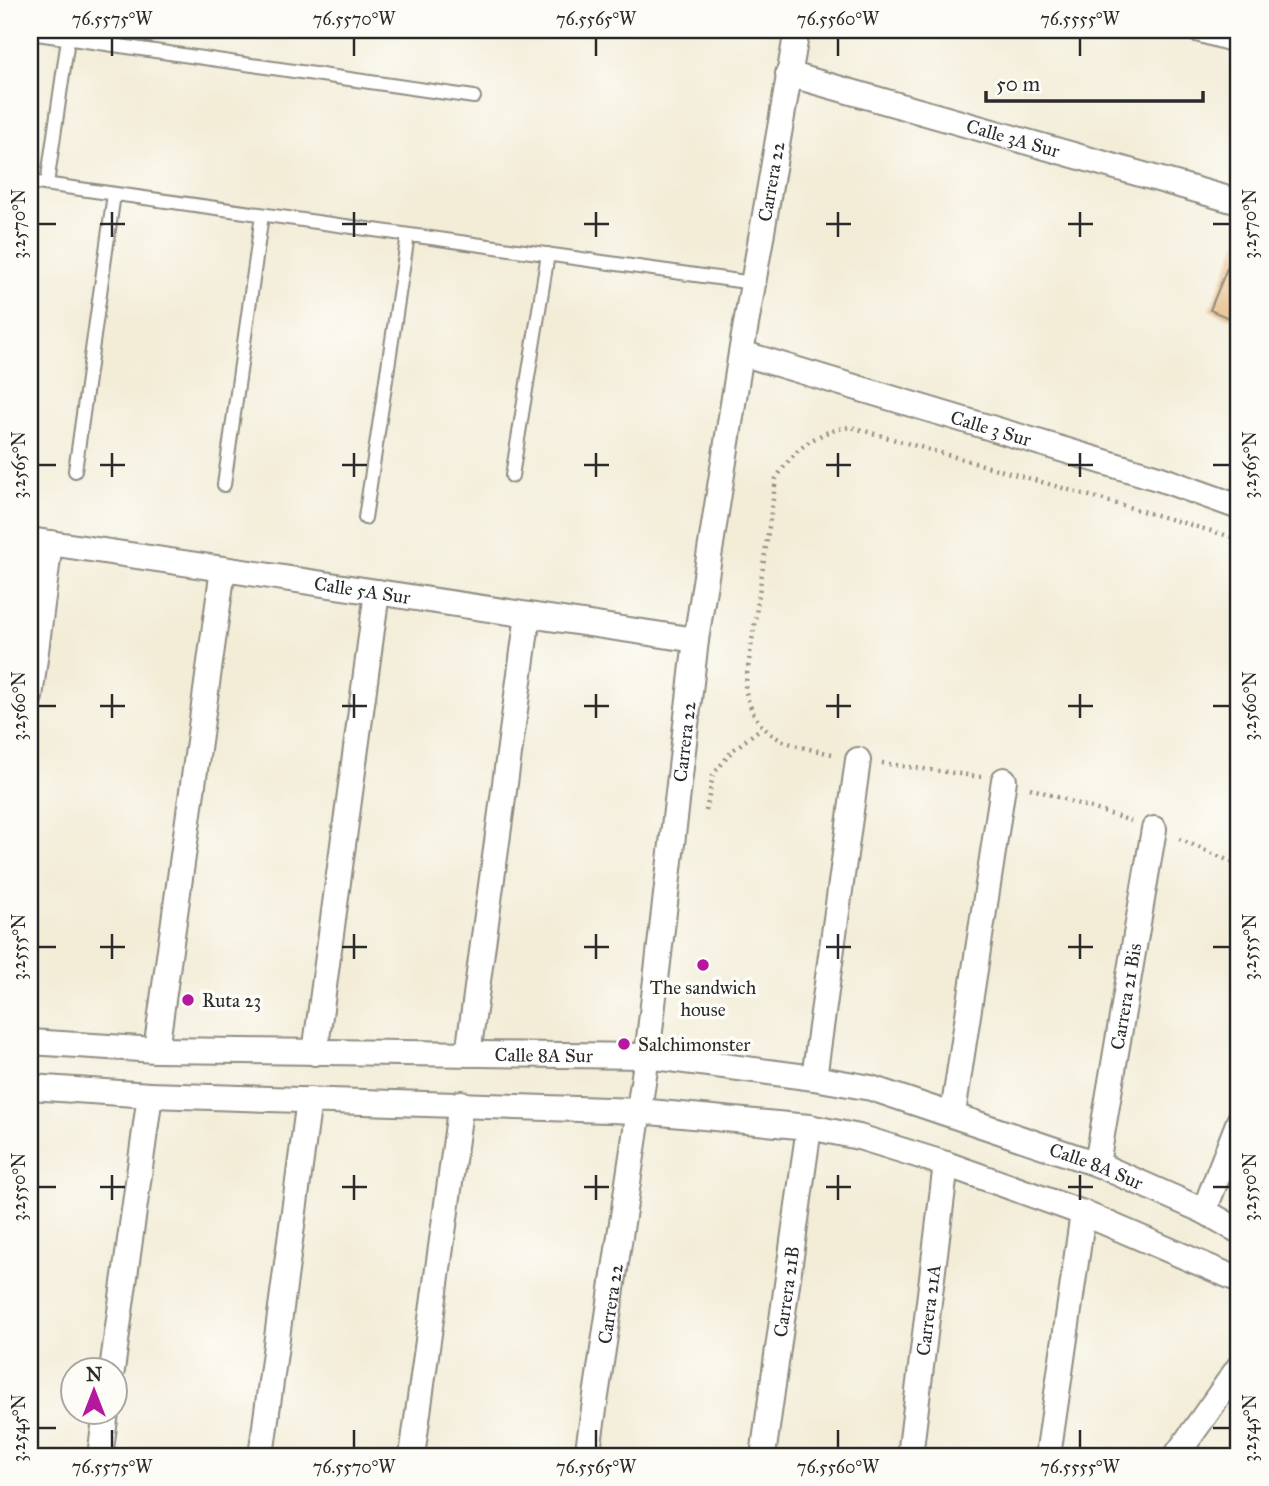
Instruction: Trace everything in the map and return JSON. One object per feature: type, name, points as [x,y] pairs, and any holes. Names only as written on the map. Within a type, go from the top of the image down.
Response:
[{"type":"street","name":"Carrera 22","points":[[587,1456],[647,1056],[696,640],[741,353],[797,30]]},
{"type":"street","name":"Calle 3A Sur","points":[[788,74],[1239,202]]},
{"type":"street","name":"Calle 3 Sur","points":[[741,353],[1161,480],[1239,508]]},
{"type":"street","name":"Calle 5A Sur","points":[[40,541],[696,640]]},
{"type":"street","points":[[30,697],[40,541]]},
{"type":"street","points":[[156,1050],[223,569]]},
{"type":"street","points":[[315,1053],[377,592]]},
{"type":"street","points":[[468,1054],[528,615]]},
{"type":"street","points":[[814,1078],[858,760]]},
{"type":"street","points":[[953,1113],[1004,780]]},
{"type":"street","name":"Carrera 21 Bis","points":[[1097,1164],[1154,829]]},
{"type":"street","name":"Calle 8A Sur","points":[[30,1042],[156,1050],[647,1056],[814,1078],[871,1088],[953,1113],[1097,1164],[1204,1211],[1239,1231]]},
{"type":"street","points":[[30,1087],[150,1095],[461,1103],[639,1111],[809,1127],[859,1137],[946,1164],[1083,1213],[1239,1280]]},
{"type":"street","points":[[114,1356],[150,1095]]},
{"type":"street","points":[[261,1456],[309,1100]]},
{"type":"street","points":[[412,1456],[461,1103]]},
{"type":"street","points":[[1204,1211],[1239,1121]]},
{"type":"street","name":"Carrera 21B","points":[[763,1456],[809,1127]]},
{"type":"street","name":"Carrera 21A","points":[[909,1456],[946,1164]]},
{"type":"street","points":[[1048,1456],[1083,1213]]},
{"type":"street","points":[[1176,1456],[1239,1367]]},
{"type":"street","points":[[100,1456],[104,1426]]},
{"type":"lane","points":[[1178,30],[1239,47]]},
{"type":"lane","points":[[30,33],[474,97]]},
{"type":"lane","points":[[47,184],[68,39]]},
{"type":"lane","points":[[30,182],[715,280],[753,283]]},
{"type":"lane","points":[[75,471],[114,194]]},
{"type":"lane","points":[[224,485],[262,215]]},
{"type":"lane","points":[[365,519],[408,235]]},
{"type":"lane","points":[[512,476],[548,254]]},
{"type":"path","points":[[761,728],[749,705],[746,688],[776,478],[790,457],[829,429],[851,426],[1239,539]]},
{"type":"building","points":[[1238,241],[1239,298],[1231,319],[1210,310]]},
{"type":"place","name":"The sandwich house","points":[[703,965]]},
{"type":"place","name":"Ruta 23","points":[[188,1000]]},
{"type":"place","name":"Salchimonster","points":[[624,1044]]}]
